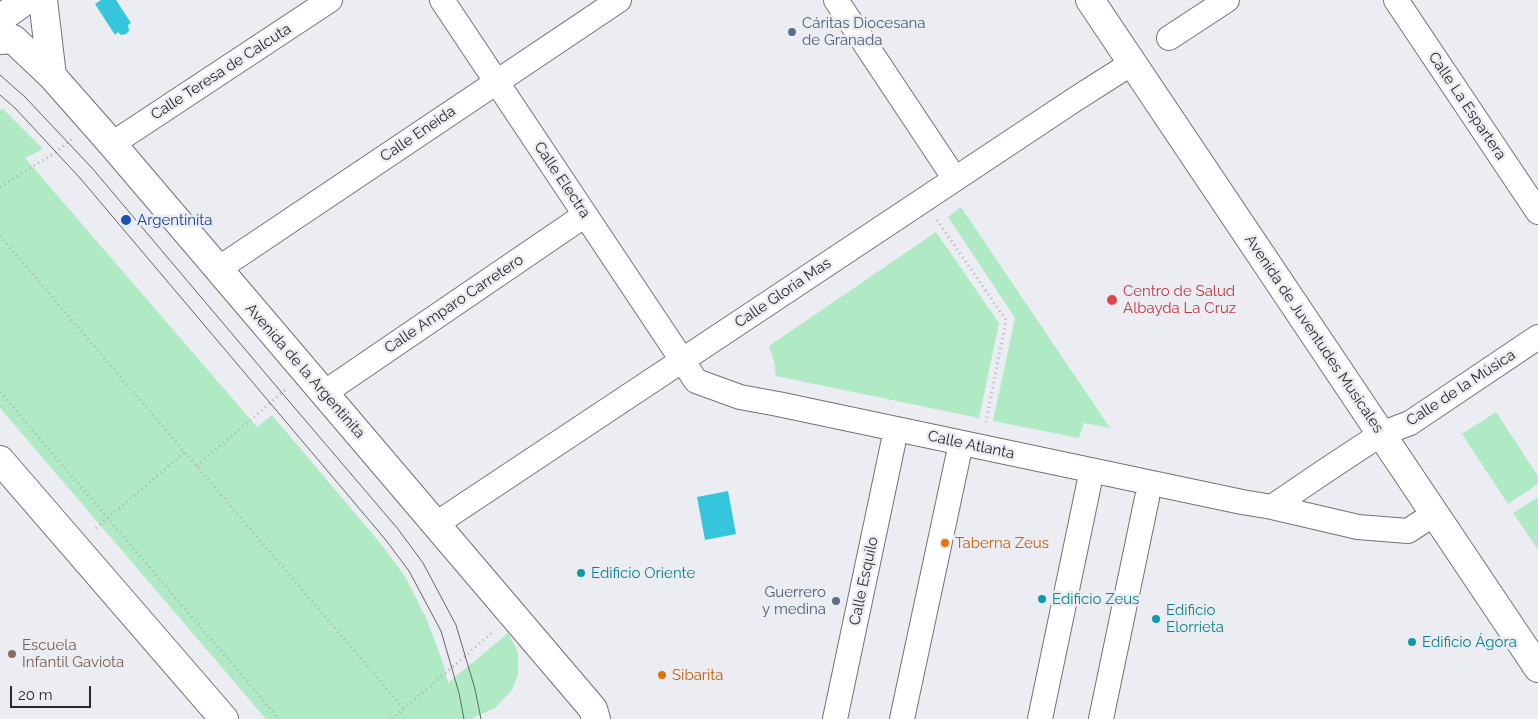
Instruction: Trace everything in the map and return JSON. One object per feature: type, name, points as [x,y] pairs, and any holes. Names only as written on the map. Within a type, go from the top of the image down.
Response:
[{"type":"main road","points":[[0,19],[26,0]]},
{"type":"main road","points":[[42,0],[52,76]]},
{"type":"main road","name":"Avenida de Juventudes Musicales","points":[[1090,0],[1538,668]]},
{"type":"main road","name":"Avenida de la Argentinita","points":[[0,40],[13,39],[52,76],[112,144],[593,709],[596,719]]},
{"type":"main road","points":[[0,460],[224,719]]},
{"type":"street","name":"Calle Teresa de Calcuta","points":[[112,144],[330,0]]},
{"type":"street","name":"Calle Electra","points":[[442,0],[682,360]]},
{"type":"street","name":"Calle Eneida","points":[[218,269],[619,0]]},
{"type":"street","points":[[836,0],[955,179]]},
{"type":"street","points":[[1169,38],[1227,0]]},
{"type":"street","name":"Calle La Espartera","points":[[1396,0],[1538,212]]},
{"type":"street","name":"Calle Gloria Mas","points":[[436,524],[1132,63]]},
{"type":"street","name":"Calle Amparo Carretero","points":[[324,393],[585,215]]},
{"type":"street","name":"Calle de la Música","points":[[1381,434],[1410,423],[1538,337]]},
{"type":"street","name":"Calle Atlanta","points":[[682,360],[696,381],[740,397],[1272,507],[1358,527],[1408,531],[1434,514]]},
{"type":"street","points":[[1272,507],[1381,434]]},
{"type":"street","name":"Calle Esquilo","points":[[835,719],[892,444]]},
{"type":"street","points":[[902,719],[958,457]]},
{"type":"street","points":[[1040,719],[1089,484]]},
{"type":"street","points":[[1101,719],[1147,498]]},
{"type":"path","points":[[0,187],[56,152],[76,137]]},
{"type":"path","points":[[937,220],[1006,320],[985,425]]},
{"type":"path","points":[[0,236],[404,709]]},
{"type":"path","points":[[197,466],[289,387]]},
{"type":"path","points":[[0,392],[278,719]]},
{"type":"path","points":[[95,528],[185,452]]},
{"type":"path","points":[[392,719],[495,630]]},
{"type":"green space","points":[[2,108],[43,149],[25,158],[257,427],[272,415],[381,544],[406,578],[427,620],[442,660],[448,683],[508,633],[518,652],[518,674],[512,690],[495,708],[471,719],[266,719],[0,408],[0,111]]},
{"type":"green space","points":[[961,207],[1110,428],[1084,423],[1079,438],[993,421],[1015,318],[948,217]]},
{"type":"green space","points":[[936,232],[999,323],[979,418],[776,376],[769,346]]},
{"type":"green space","points":[[1496,412],[1538,476],[1538,484],[1508,504],[1462,434]]},
{"type":"green space","points":[[1538,497],[1538,550],[1513,513]]},
{"type":"water","points":[[101,0],[116,0],[131,23],[128,25],[129,31],[126,34],[121,35],[118,32],[115,35],[95,4]]},
{"type":"water","points":[[728,491],[736,534],[705,540],[697,497]]},
{"type":"tram line","points":[[0,75],[25,97],[92,168],[398,529],[423,563],[456,625],[475,689],[481,719]]},
{"type":"tram line","points":[[0,95],[15,108],[80,178],[385,539],[409,571],[441,631],[459,693],[464,719]]},
{"type":"place","name":"Cáritas Diocesana de Granada","points":[[792,32]]},
{"type":"place","name":"Argentinita","points":[[126,220]]},
{"type":"place","name":"Centro de Salud Albayda La Cruz","points":[[1112,300]]},
{"type":"place","name":"Taberna Zeus","points":[[945,543]]},
{"type":"place","name":"Edificio Oriente","points":[[581,573]]},
{"type":"place","name":"Edificio Zeus","points":[[1042,599]]},
{"type":"place","name":"Guerrero y medina","points":[[836,601]]},
{"type":"place","name":"Edificio Elorrieta","points":[[1156,619]]},
{"type":"place","name":"Edificio Ágora","points":[[1412,642]]},
{"type":"place","name":"Escuela Infantil Gaviota","points":[[12,654]]},
{"type":"place","name":"Sibarita","points":[[662,675]]}]
